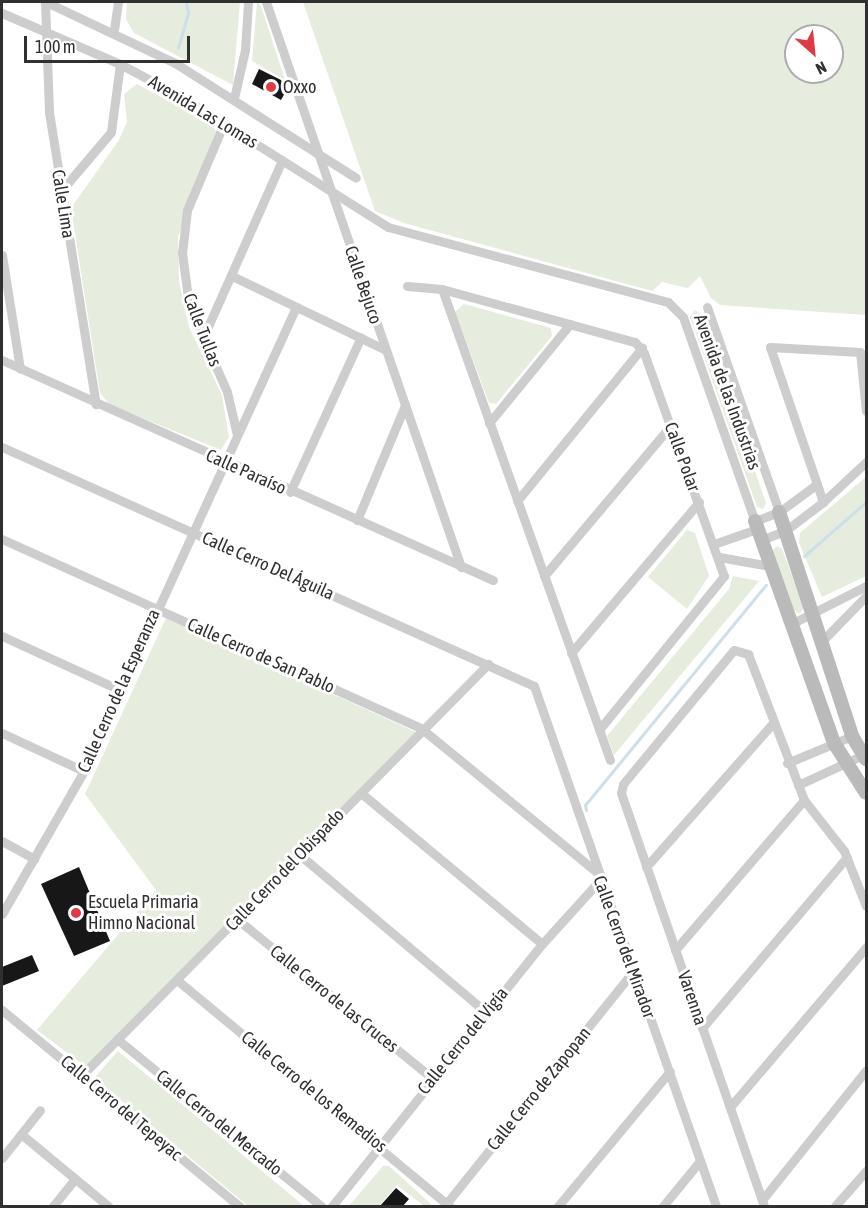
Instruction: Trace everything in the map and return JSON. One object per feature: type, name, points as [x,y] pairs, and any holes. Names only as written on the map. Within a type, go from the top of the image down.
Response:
[{"type":"street","name":"Calle Lima","points":[[46,2],[44,30],[49,112],[96,404]]},
{"type":"street","name":"Avenida Las Lomas","points":[[46,2],[114,30],[234,98],[356,177]]},
{"type":"street","points":[[114,30],[118,2]]},
{"type":"street","points":[[234,98],[245,50],[248,2]]},
{"type":"street","name":"Calle Bejuco","points":[[266,2],[461,567]]},
{"type":"street","name":"Avenida Las Lomas","points":[[2,13],[120,64],[224,123],[332,193]]},
{"type":"street","points":[[61,190],[111,132],[120,64]]},
{"type":"street","name":"Calle Tullas","points":[[224,123],[183,229],[185,284],[202,340],[227,392],[237,435]]},
{"type":"street","points":[[202,340],[282,160]]},
{"type":"street","name":"Avenida de las Industrias","points":[[332,193],[395,230],[656,298],[676,308],[834,743],[845,763],[867,793]]},
{"type":"street","points":[[2,255],[20,369]]},
{"type":"street","points":[[232,276],[384,349]]},
{"type":"street","points":[[407,286],[442,289],[570,324],[642,348],[517,501]]},
{"type":"street","points":[[442,289],[610,760]]},
{"type":"street","name":"Calle Cerro de la Esperanza","points":[[2,914],[84,771],[155,608],[194,532],[296,307]]},
{"type":"street","name":"Avenida de las Industrias","points":[[707,307],[816,615],[852,736],[865,757]]},
{"type":"street","points":[[489,423],[570,324]]},
{"type":"street","points":[[290,492],[361,337]]},
{"type":"street","points":[[823,502],[770,347],[860,352],[867,411]]},
{"type":"street","name":"Calle Polar","points":[[599,730],[719,587],[724,576],[642,348]]},
{"type":"street","name":"Calle Paraíso","points":[[2,360],[290,492],[493,580]]},
{"type":"street","points":[[357,520],[405,405]]},
{"type":"street","points":[[544,576],[671,425]]},
{"type":"street","name":"Calle Cerro Del Águila","points":[[2,447],[534,686]]},
{"type":"street","points":[[714,544],[758,530],[786,531],[823,502],[867,462]]},
{"type":"street","points":[[758,530],[817,484]]},
{"type":"street","points":[[571,653],[699,502]]},
{"type":"street","name":"Calle Cerro de San Pablo","points":[[2,539],[422,729],[599,876]]},
{"type":"street","points":[[719,557],[770,566]]},
{"type":"street","points":[[790,624],[816,615],[867,586]]},
{"type":"street","points":[[824,639],[867,596]]},
{"type":"street","points":[[2,636],[120,690]]},
{"type":"street","name":"Varenna","points":[[763,1203],[621,790],[734,650],[748,654],[774,722]]},
{"type":"street","points":[[807,668],[824,669],[830,657]]},
{"type":"street","name":"Calle Cerro del Obispado","points":[[82,1076],[488,664]]},
{"type":"street","name":"Calle Cerro del Mirador","points":[[534,686],[632,973],[670,1071],[716,1206]]},
{"type":"street","points":[[774,722],[787,763],[804,800],[847,857],[867,906]]},
{"type":"street","points":[[646,867],[774,722]]},
{"type":"street","points":[[2,733],[84,771]]},
{"type":"street","points":[[787,763],[852,736]]},
{"type":"street","points":[[798,784],[845,763],[865,757]]},
{"type":"street","points":[[361,793],[542,944]]},
{"type":"street","points":[[675,950],[804,800]]},
{"type":"street","points":[[2,841],[34,860]]},
{"type":"street","points":[[300,855],[486,1012]]},
{"type":"street","points":[[702,1028],[847,857]]},
{"type":"street","name":"Calle Cerro del Vigía","points":[[332,1206],[381,1147],[432,1078],[599,876]]},
{"type":"street","name":"Calle Cerro de las Cruces","points":[[237,919],[432,1078]]},
{"type":"street","points":[[730,1107],[867,947]]},
{"type":"street","name":"Calle Cerro de Zapopan","points":[[448,1205],[632,973]]},
{"type":"street","name":"Calle Cerro de los Remedios","points":[[177,980],[381,1147],[448,1205]]},
{"type":"street","name":"Calle Cerro del Tepeyac","points":[[3,1014],[239,1206]]},
{"type":"street","name":"Calle Cerro del Mercado","points":[[117,1039],[321,1206]]},
{"type":"street","points":[[763,1203],[867,1070]]},
{"type":"street","points":[[558,1206],[670,1071]]},
{"type":"street","points":[[2,1158],[40,1110]]},
{"type":"street","points":[[21,1134],[108,1206]]},
{"type":"street","points":[[663,1206],[700,1161]]},
{"type":"street","points":[[836,1206],[867,1171]]},
{"type":"street","points":[[53,1206],[75,1179]]},
{"type":"shaded area","points":[[127,2],[240,2],[233,85],[134,33],[126,19]]},
{"type":"shaded area","points":[[257,2],[261,6],[285,80],[252,61]]},
{"type":"shaded area","points":[[303,2],[866,2],[866,315],[720,305],[711,298],[700,276],[688,288],[662,282],[652,291],[404,223],[375,211]]},
{"type":"shaded area","points":[[137,84],[211,124],[216,131],[178,237],[179,281],[189,327],[222,395],[229,437],[221,450],[110,405],[100,393],[71,208],[119,140],[127,122],[124,94]]},
{"type":"shaded area","points":[[464,304],[551,328],[552,336],[496,404],[489,403],[455,312]]},
{"type":"shaded area","points":[[695,310],[701,315],[766,503],[763,509],[757,507],[690,317]]},
{"type":"shaded area","points":[[866,477],[866,576],[822,597],[799,543],[800,533]]},
{"type":"shaded area","points":[[687,530],[695,533],[709,576],[687,609],[648,577]]},
{"type":"shaded area","points":[[777,546],[782,549],[804,607],[800,614],[794,610],[772,551]]},
{"type":"shaded area","points":[[733,576],[759,581],[614,755],[607,736],[729,589]]},
{"type":"shaded area","points":[[166,618],[418,733],[86,1067],[37,1030],[156,890],[85,794]]},
{"type":"shaded area","points":[[118,1051],[304,1206],[248,1206],[94,1078]]},
{"type":"shaded area","points":[[383,1166],[389,1166],[433,1206],[424,1206],[397,1185],[379,1206],[349,1206]]},
{"type":"building","name":"Oxxo","points":[[259,69],[281,80],[286,91],[281,100],[252,84]]},
{"type":"building","points":[[79,867],[110,941],[74,956],[41,884]]},
{"type":"building","points":[[32,955],[39,971],[2,986],[2,967]]},
{"type":"building","points":[[396,1188],[409,1199],[403,1206],[380,1206]]},
{"type":"waterway","points":[[178,48],[188,12],[186,2]]},
{"type":"waterway","points":[[804,556],[866,502]]},
{"type":"waterway","points":[[586,810],[585,805],[766,585]]},
{"type":"place","name":"Oxxo","points":[[271,87]]},
{"type":"place","name":"Escuela Primaria Himno Nacional","points":[[76,913]]}]
